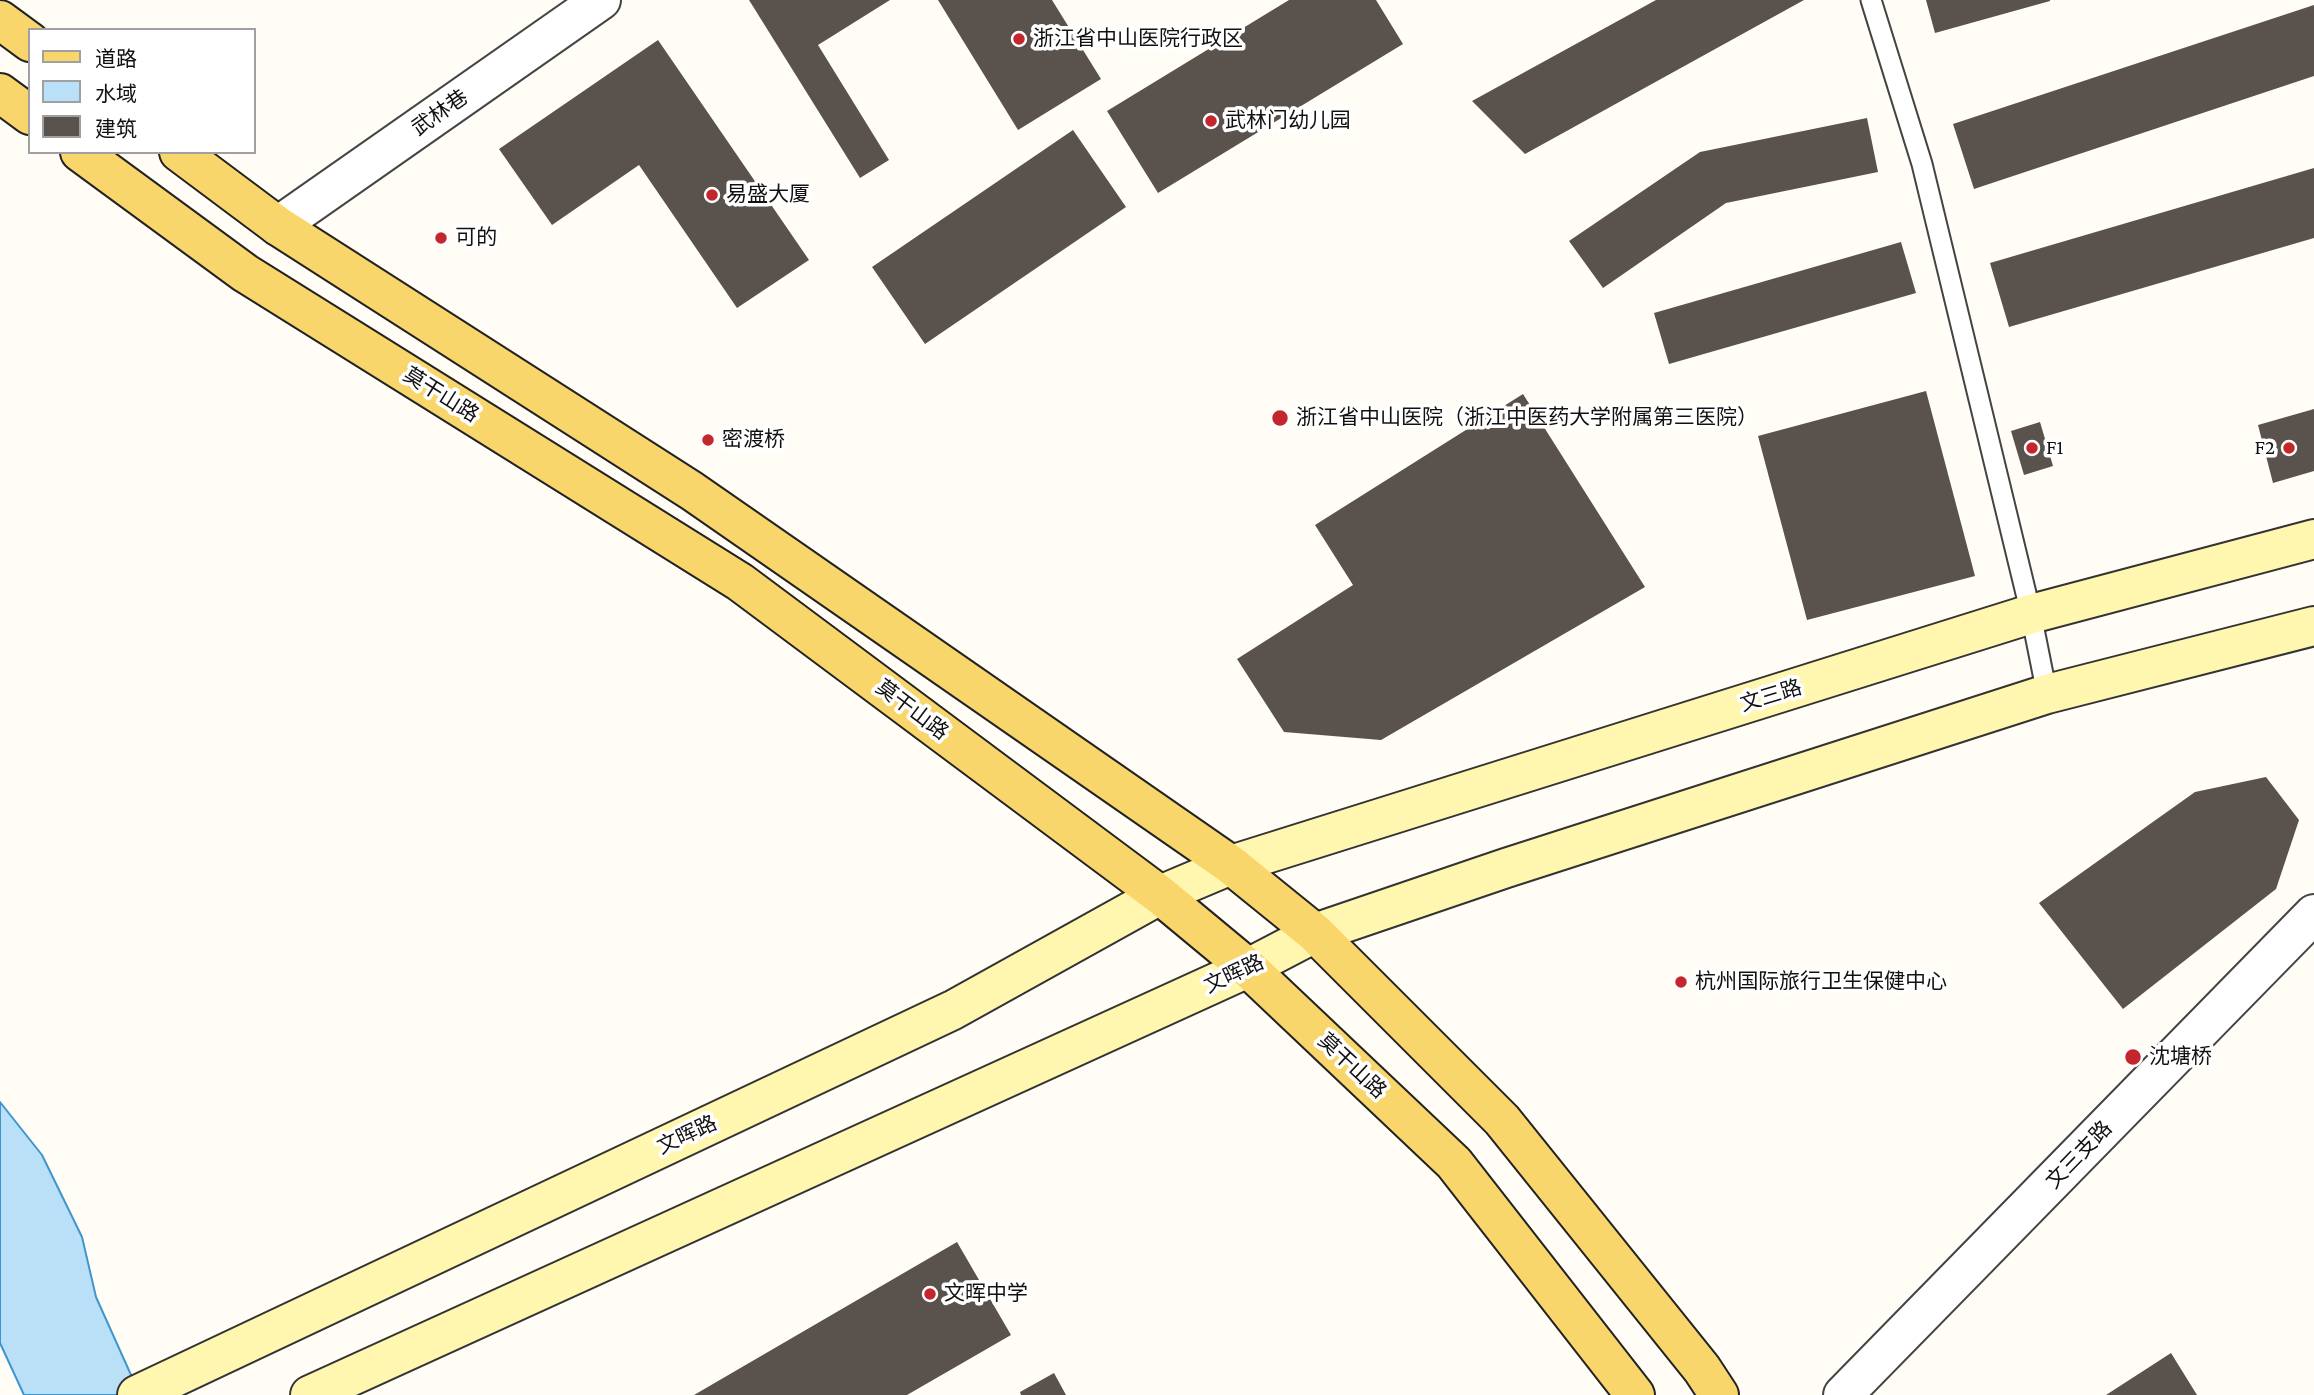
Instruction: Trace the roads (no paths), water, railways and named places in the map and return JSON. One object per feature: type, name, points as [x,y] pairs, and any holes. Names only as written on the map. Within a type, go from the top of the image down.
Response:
[{"type":"main road","points":[[0,20],[28,41]]},
{"type":"main road","points":[[0,93],[28,114]]},
{"type":"main road","name":"莫干山路","points":[[83,154],[245,273],[740,582],[1160,895],[1248,968],[1454,1163],[1636,1395]]},
{"type":"main road","points":[[182,154],[278,226],[692,491],[1231,865],[1315,933],[1502,1119],[1702,1369],[1719,1395]]},
{"type":"main road","name":"文三路","points":[[1231,865],[2031,614],[2314,539]]},
{"type":"main road","points":[[1315,933],[1506,868],[2047,694],[2314,626]]},
{"type":"main road","name":"文晖路","points":[[142,1393],[953,1010],[1160,895],[1231,865]]},
{"type":"main road","name":"文晖路","points":[[310,1395],[1248,968],[1315,933]]},
{"type":"street","name":"武林巷","points":[[278,226],[601,0]]},
{"type":"street","name":"文三支路","points":[[1843,1395],[2314,914]]},
{"type":"lane","points":[[1871,0],[1922,164],[2031,614],[2047,694]]},
{"type":"lane","points":[[2277,636],[2314,644]]},
{"type":"water","points":[[0,1102],[42,1155],[82,1237],[96,1297],[140,1395],[24,1395],[0,1343]]},
{"type":"place","name":"浙江省中山医院行政区","points":[[1019,39]]},
{"type":"place","name":"武林门幼儿园","points":[[1211,121]]},
{"type":"place","name":"易盛大厦","points":[[712,195]]},
{"type":"place","name":"可的","points":[[441,238]]},
{"type":"place","name":"浙江省中山医院（浙江中医药大学附属第三医院）","points":[[1280,418]]},
{"type":"place","name":"密渡桥","points":[[708,440]]},
{"type":"place","name":"F1","points":[[2032,448]]},
{"type":"place","name":"F2","points":[[2289,448]]},
{"type":"place","name":"杭州国际旅行卫生保健中心","points":[[1681,982]]},
{"type":"place","name":"沈塘桥","points":[[2133,1057]]},
{"type":"place","name":"文晖中学","points":[[930,1294]]}]
